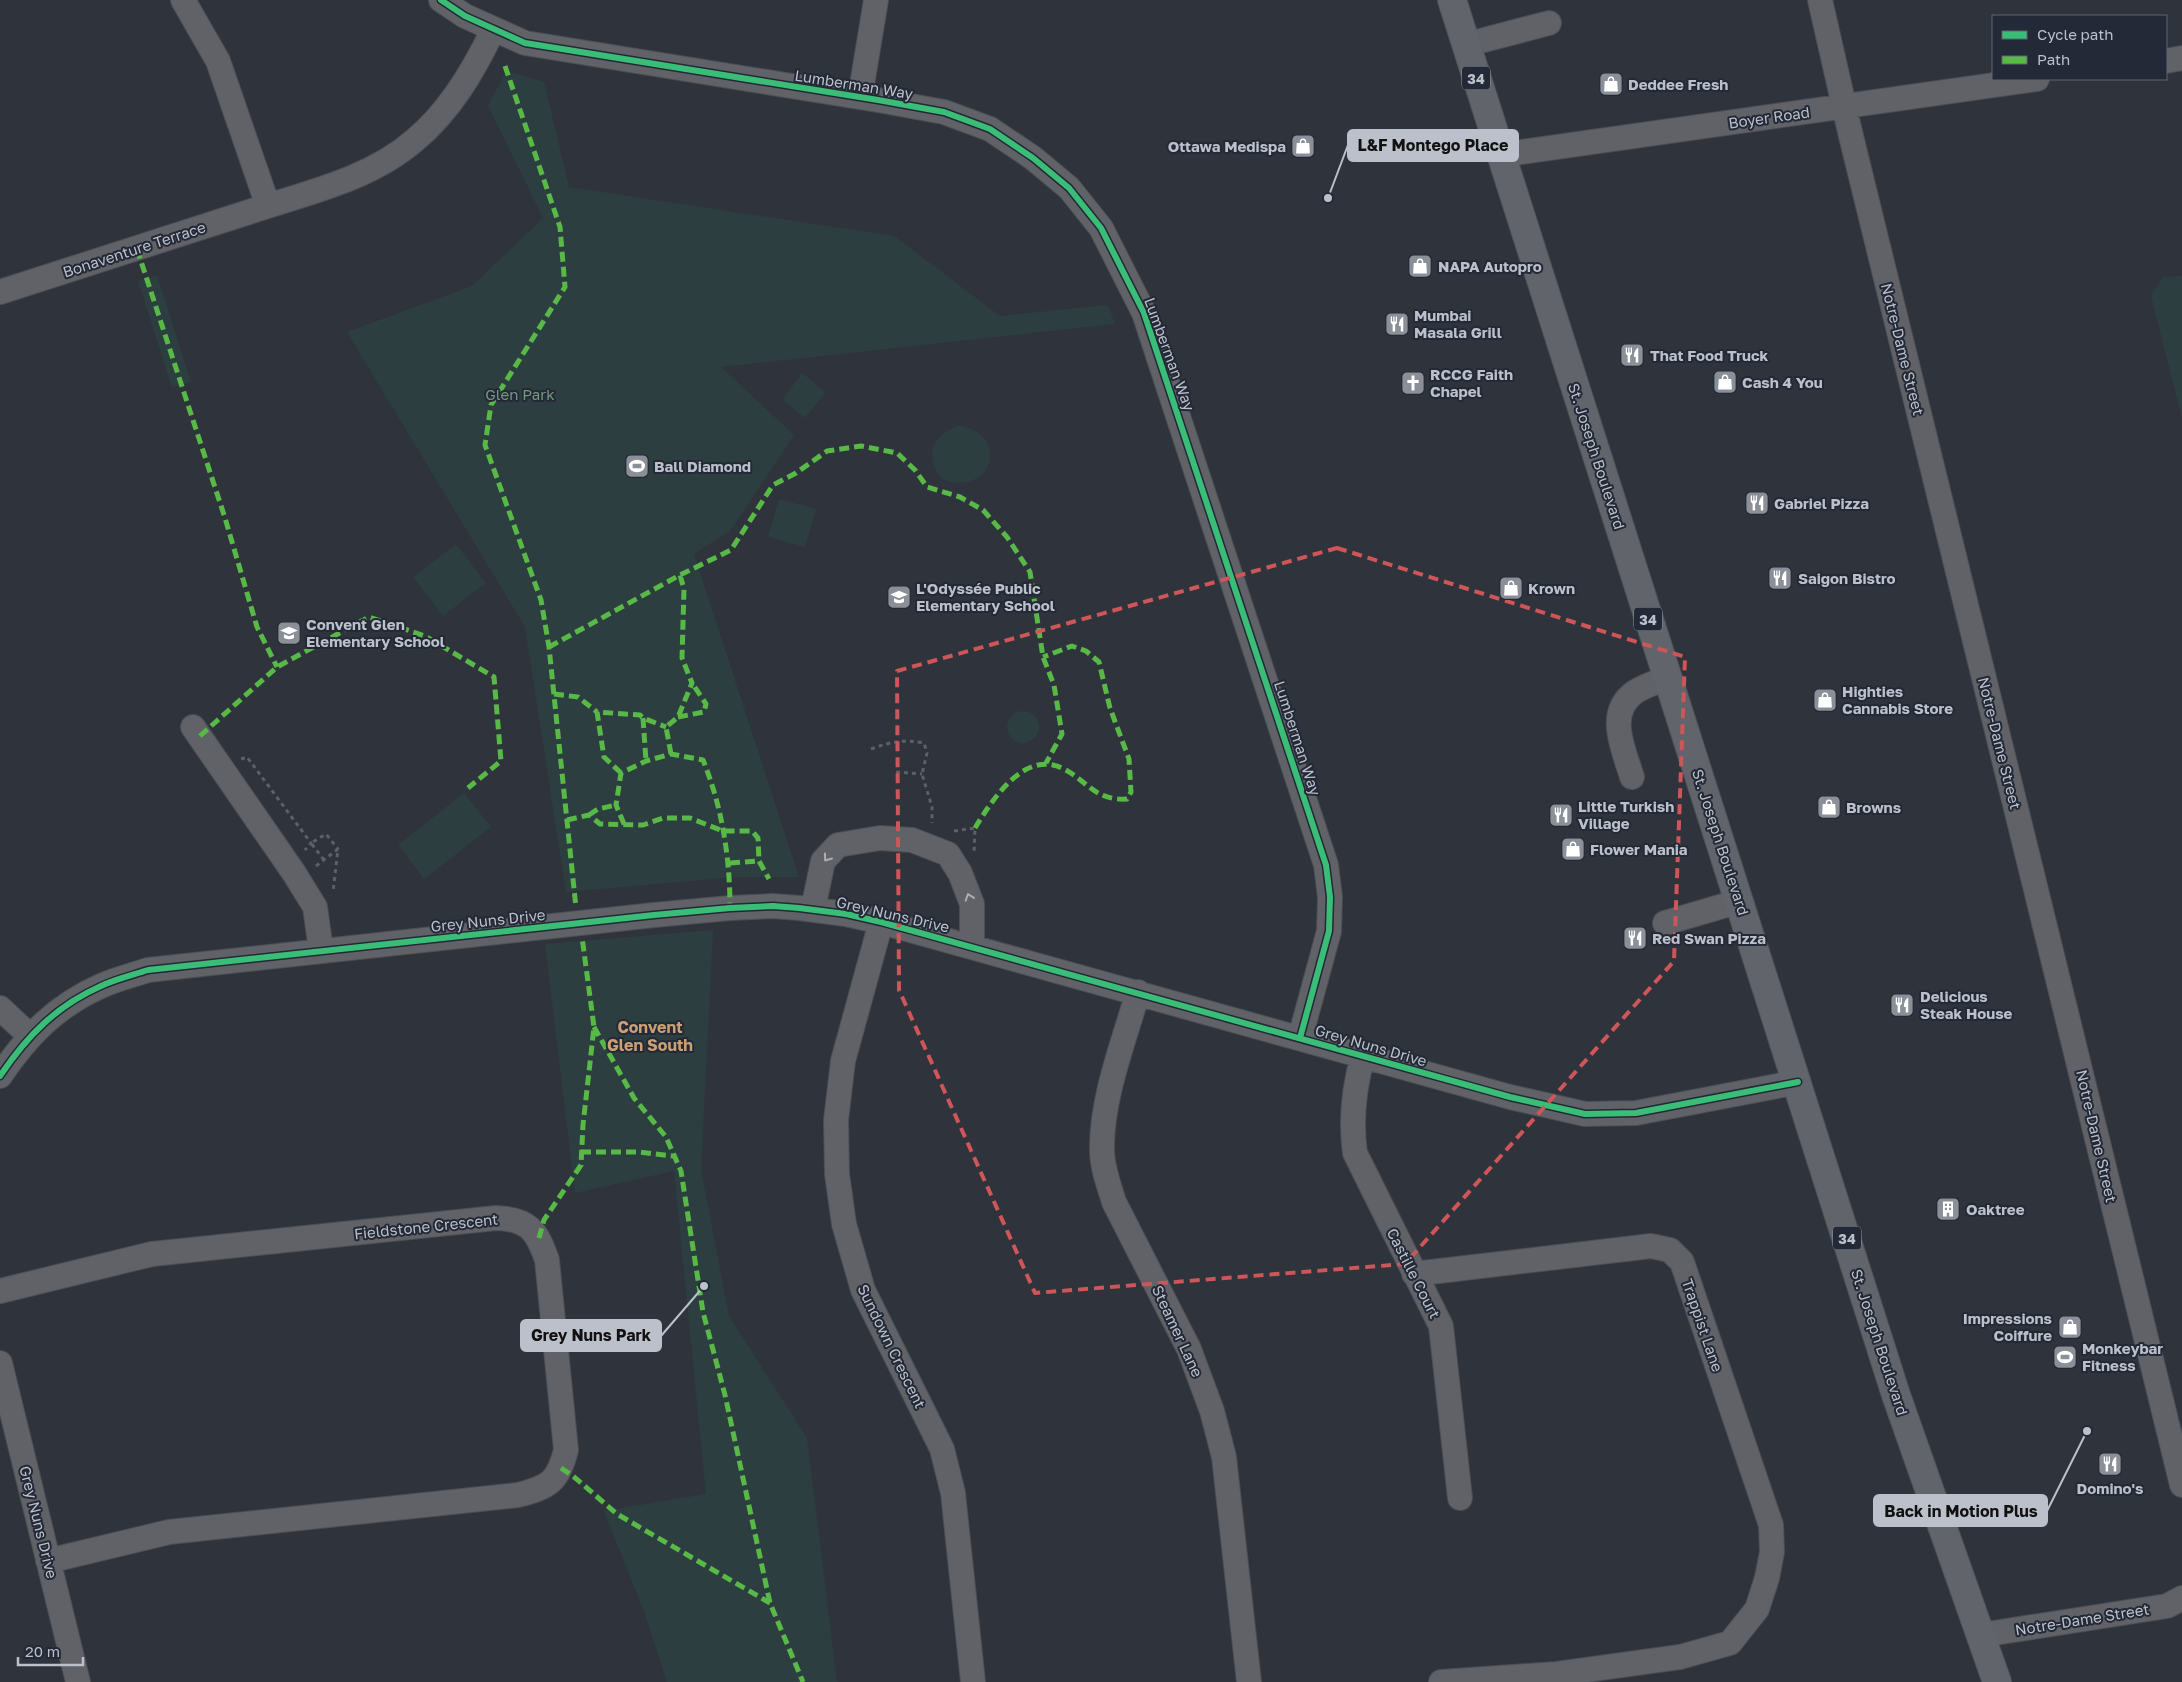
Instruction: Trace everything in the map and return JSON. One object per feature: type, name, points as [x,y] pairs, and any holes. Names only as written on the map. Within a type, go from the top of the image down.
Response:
[{"type":"main road","name":"St. Joseph Boulevard","points":[[1452,0],[1500,155],[1598,454],[1666,678],[1740,901],[1896,1394],[1996,1682]]},
{"type":"street","points":[[183,0],[218,61],[268,206]]},
{"type":"street","name":"Lumberman Way","points":[[441,0],[465,16],[525,43],[944,112],[990,129],[1033,158],[1069,188],[1101,228],[1125,271],[1144,313],[1326,865],[1330,897],[1330,932],[1300,1038]]},
{"type":"street","points":[[860,97],[876,0]]},
{"type":"street","name":"Notre-Dame Street","points":[[1820,0],[1844,106],[2174,1416],[2182,1485]]},
{"type":"street","points":[[1465,44],[1549,22]]},
{"type":"street","name":"Bonaventure Terrace","points":[[0,292],[268,206],[370,170],[414,141],[436,121],[451,102],[480,57],[493,30]]},
{"type":"street","points":[[2167,61],[2182,58]]},
{"type":"street","name":"Boyer Road","points":[[1500,155],[2030,80]]},
{"type":"street","points":[[1632,778],[1617,723],[1621,710],[1624,703],[1635,692],[1666,678]]},
{"type":"street","points":[[193,727],[298,879],[315,907],[321,950]]},
{"type":"street","points":[[812,909],[823,860],[838,845],[855,840],[880,838],[912,840],[948,854],[960,873],[972,904],[972,946]]},
{"type":"street","points":[[1665,923],[1740,901]]},
{"type":"street","name":"Grey Nuns Drive","points":[[0,1076],[30,1036],[53,1014],[101,986],[148,970],[654,915],[773,906],[812,909],[882,922],[1518,1099],[1585,1114],[1636,1113],[1798,1082]]},
{"type":"street","name":"Sundown Crescent","points":[[882,922],[842,1061],[836,1120],[837,1174],[844,1224],[863,1290],[942,1448],[948,1470],[953,1493],[973,1682]]},
{"type":"street","name":"Steamer Lane","points":[[1138,992],[1107,1100],[1102,1151],[1106,1177],[1114,1202],[1189,1350],[1212,1411],[1224,1457],[1249,1682]]},
{"type":"street","points":[[0,1008],[30,1036]]},
{"type":"street","name":"Castille Court","points":[[1363,1055],[1354,1086],[1351,1128],[1355,1153],[1441,1326],[1460,1498]]},
{"type":"street","name":"Fieldstone Crescent","points":[[0,1291],[152,1254],[496,1218],[510,1218],[527,1225],[539,1238],[547,1260],[566,1450],[561,1468],[553,1480],[541,1488],[518,1494],[169,1532],[48,1561]]},
{"type":"street","name":"Trappist Lane","points":[[1414,1274],[1651,1246],[1670,1250],[1682,1262],[1772,1525],[1772,1552],[1767,1578],[1759,1601],[1756,1609],[1730,1643],[1680,1657],[1566,1672],[1441,1682]]},
{"type":"street","name":"Grey Nuns Drive","points":[[0,1363],[78,1682]]},
{"type":"street","name":"Notre-Dame Street","points":[[1981,1635],[2167,1606],[2182,1598]]},
{"type":"path","points":[[870,749],[906,739],[924,743],[927,752],[922,774],[932,807],[932,824],[923,844]]},
{"type":"path","points":[[896,772],[922,774]]},
{"type":"path","points":[[324,860],[311,843],[326,834],[338,849],[332,897]]},
{"type":"path","points":[[298,879],[338,849]]},
{"type":"highlighted area","points":[[1337,548],[1685,657],[1674,961],[1405,1264],[1035,1293],[899,990],[897,671]]},
{"type":"green space","name":"Glen Park","points":[[506,71],[544,82],[569,187],[894,236],[1000,316],[1108,305],[1115,324],[721,367],[794,435],[730,531],[694,554],[799,877],[736,877],[566,892],[525,627],[347,332],[472,286],[543,218],[488,106]]},
{"type":"green space","points":[[157,275],[191,382],[172,388],[138,281]]},
{"type":"green space","points":[[2182,276],[2182,418],[2151,296],[2163,277]]},
{"type":"green space","points":[[802,373],[826,392],[805,418],[782,400]]},
{"type":"green space","points":[[959,426],[976,431],[986,440],[990,452],[989,463],[983,473],[973,480],[959,483],[942,479],[936,470],[932,454],[937,440],[949,430]]},
{"type":"green space","points":[[779,499],[816,509],[805,547],[768,537]]},
{"type":"green space","points":[[456,544],[486,583],[443,616],[413,577]]},
{"type":"green space","points":[[1023,711],[1029,712],[1034,716],[1038,721],[1038,733],[1034,738],[1029,742],[1023,743],[1017,742],[1012,738],[1008,733],[1007,727],[1008,721],[1012,716],[1017,712]]},
{"type":"green space","points":[[464,793],[491,827],[424,879],[398,845]]},
{"type":"green space","points":[[713,930],[701,1169],[729,1316],[807,1438],[837,1682],[667,1682],[644,1611],[604,1511],[706,1494],[674,1171],[575,1193],[545,944]]},
{"type":"marked path","points":[[505,66],[560,227],[565,287],[491,405],[485,445],[541,600],[549,647],[576,908]]},
{"type":"marked path","points":[[137,249],[225,518],[257,627],[277,667]]},
{"type":"marked path","points":[[549,647],[680,575],[731,550],[773,485],[796,473],[827,451],[861,446],[897,453],[915,470],[927,487],[960,497],[983,510],[1007,537],[1030,572],[1043,657],[1054,685],[1062,734],[1046,763]]},
{"type":"marked path","points":[[671,754],[666,727],[678,717],[692,683],[682,658],[684,589],[680,575]]},
{"type":"marked path","points":[[200,736],[277,667],[369,617],[425,636],[494,677],[501,761],[468,788]]},
{"type":"marked path","points":[[975,828],[1000,792],[1022,772],[1035,766],[1048,764],[1062,768],[1106,797],[1127,799],[1131,792],[1129,759],[1110,708],[1099,662],[1086,651],[1072,646],[1043,657]]},
{"type":"marked path","points":[[678,717],[704,712],[706,704],[692,683]]},
{"type":"marked path","points":[[554,694],[578,697],[597,712]]},
{"type":"marked path","points":[[621,773],[604,757],[597,712],[640,715],[666,727]]},
{"type":"marked path","points":[[643,718],[646,761]]},
{"type":"marked path","points":[[624,824],[616,805],[621,773],[646,761],[671,754],[703,760],[710,778],[724,832],[730,908]]},
{"type":"marked path","points":[[589,815],[598,809],[616,805]]},
{"type":"marked path","points":[[567,820],[589,815],[600,824],[643,825],[663,818],[690,818],[723,831],[752,831],[758,838],[759,861],[769,879]]},
{"type":"marked path","points":[[730,863],[759,861]]},
{"type":"marked path","points":[[539,1238],[544,1220],[581,1165],[583,1125],[594,1027],[582,937]]},
{"type":"marked path","points":[[594,1027],[634,1098],[666,1137],[681,1171],[703,1312],[725,1395],[770,1603],[803,1682]]},
{"type":"marked path","points":[[581,1152],[639,1152],[673,1156]]},
{"type":"marked path","points":[[561,1468],[617,1514],[770,1603]]},
{"type":"cycle path","points":[[441,0],[465,16],[525,43],[944,112],[990,129],[1033,158],[1069,188],[1101,228],[1144,313],[1326,865],[1330,897],[1329,931],[1300,1038]]},
{"type":"cycle path","points":[[0,1076],[32,1035],[56,1013],[85,994],[119,979],[148,970],[654,915],[773,906],[846,914],[881,922],[1510,1097],[1585,1114],[1636,1113],[1798,1082]]},
{"type":"place","name":"Deddee Fresh","points":[[1611,84]]},
{"type":"place","name":"Ottawa Medispa","points":[[1303,146]]},
{"type":"place","name":"L&F Montego Place","points":[[1328,198]]},
{"type":"place","name":"NAPA Autopro","points":[[1420,266]]},
{"type":"place","name":"Mumbai Masala Grill","points":[[1397,324]]},
{"type":"place","name":"That Food Truck","points":[[1632,355]]},
{"type":"place","name":"Cash 4 You","points":[[1725,382]]},
{"type":"place","name":"RCCG Faith Chapel","points":[[1413,383]]},
{"type":"place","name":"Ball Diamond","points":[[637,466]]},
{"type":"place","name":"Gabriel Pizza","points":[[1757,503]]},
{"type":"place","name":"Saigon Bistro","points":[[1780,578]]},
{"type":"place","name":"Krown","points":[[1511,588]]},
{"type":"place","name":"L'Odyssée Public Elementary School","points":[[899,597]]},
{"type":"place","name":"Convent Glen Elementary School","points":[[289,633]]},
{"type":"place","name":"Highties Cannabis Store","points":[[1825,700]]},
{"type":"place","name":"Browns","points":[[1829,807]]},
{"type":"place","name":"Little Turkish Village","points":[[1561,815]]},
{"type":"place","name":"Flower Mania","points":[[1573,849]]},
{"type":"place","name":"Red Swan Pizza","points":[[1635,938]]},
{"type":"place","name":"Delicious Steak House","points":[[1902,1005]]},
{"type":"place","name":"Oaktree","points":[[1948,1209]]},
{"type":"place","name":"Grey Nuns Park","points":[[704,1286]]},
{"type":"place","name":"Impressions Coiffure","points":[[2070,1327]]},
{"type":"place","name":"Monkeybar Fitness","points":[[2065,1357]]},
{"type":"place","name":"Back in Motion Plus","points":[[2087,1431]]},
{"type":"place","name":"Domino's","points":[[2110,1464]]},
{"type":"district","name":"Convent Glen South","points":[[650,1036]]}]
